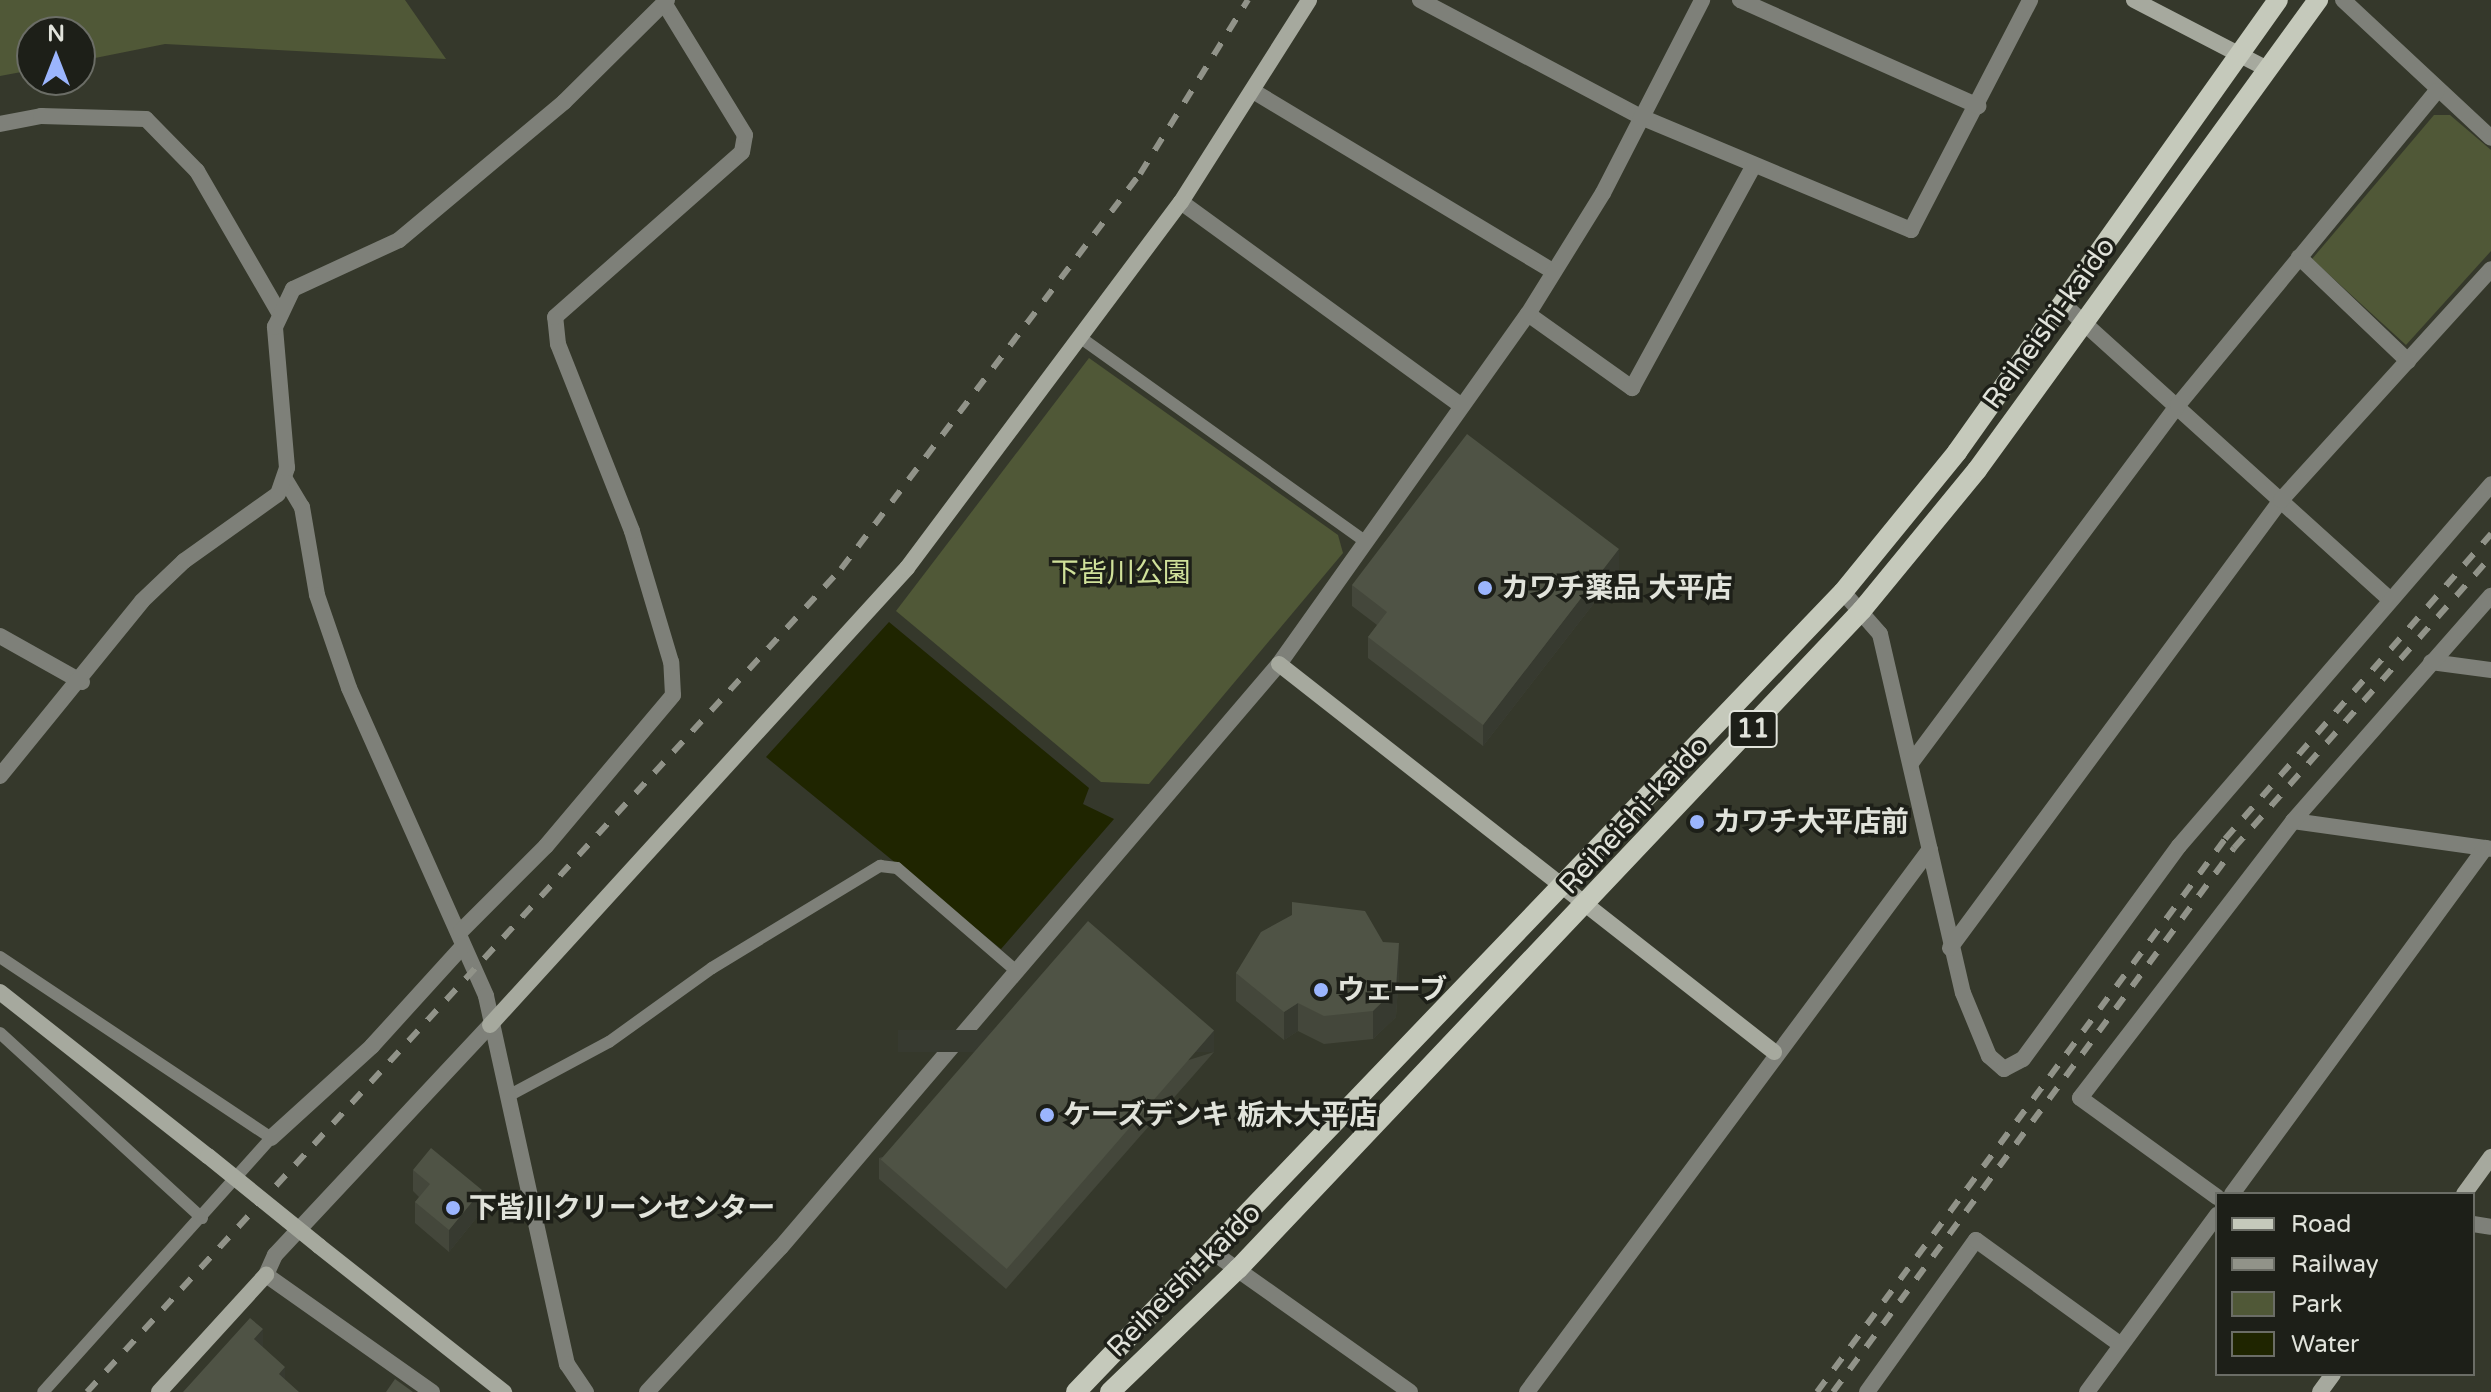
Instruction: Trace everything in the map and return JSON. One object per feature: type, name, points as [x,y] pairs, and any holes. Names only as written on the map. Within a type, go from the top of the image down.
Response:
[{"type":"main road","name":"Reiheishi-kaido","points":[[1076,1392],[1565,889],[1843,592],[2064,305],[2278,0]]},
{"type":"main road","name":"Reiheishi-kaido","points":[[1110,1392],[1238,1269],[1586,906],[1862,610],[2085,322],[2318,0]]},
{"type":"street","points":[[159,1392],[266,1275],[275,1255],[490,1025],[907,568],[1181,202],[1309,0]]},
{"type":"street","points":[[1420,0],[1641,117],[1911,230],[1978,106],[2030,0]]},
{"type":"street","points":[[647,1392],[1279,664],[1528,314],[1641,117],[1702,0]]},
{"type":"street","points":[[1740,0],[1978,106]]},
{"type":"street","points":[[2134,0],[2242,52],[2269,70]]},
{"type":"street","points":[[2343,0],[2437,91],[2491,138]]},
{"type":"street","points":[[271,1138],[372,1046],[673,695],[671,662],[632,531],[558,344],[555,317],[742,152],[745,135],[666,1],[564,102],[399,240],[306,278],[278,311]]},
{"type":"street","points":[[1253,91],[1551,270]]},
{"type":"street","points":[[1911,763],[2178,405],[2437,91]]},
{"type":"street","points":[[0,124],[41,116],[146,119],[197,171],[278,311],[285,479],[302,507],[317,595],[349,688],[486,996],[567,1364],[586,1392]]},
{"type":"street","points":[[1528,314],[1632,388],[1754,165]]},
{"type":"street","points":[[1181,202],[1462,406]]},
{"type":"street","points":[[2299,257],[2408,361]]},
{"type":"street","points":[[1950,948],[2281,500],[2491,269]]},
{"type":"street","points":[[2064,305],[2388,598]]},
{"type":"street","points":[[0,776],[82,682],[142,601],[184,561],[271,505],[285,479]]},
{"type":"street","points":[[1843,592],[1880,634],[1950,948],[1989,1056],[2004,1069],[2023,1059],[2179,846],[2388,598],[2491,484]]},
{"type":"street","points":[[2215,1196],[2080,1098],[2293,821],[2491,596]]},
{"type":"street","points":[[0,636],[82,682]]},
{"type":"street","points":[[2431,662],[2491,670]]},
{"type":"street","points":[[1279,664],[1774,1052]]},
{"type":"street","points":[[2233,1192],[2488,848],[2293,821]]},
{"type":"street","points":[[1527,1392],[1774,1052],[1930,849]]},
{"type":"street","points":[[0,992],[504,1392]]},
{"type":"street","points":[[2465,1192],[2491,1157]]},
{"type":"street","points":[[2087,1392],[2215,1218]]},
{"type":"street","points":[[1867,1392],[1976,1240],[2121,1345]]},
{"type":"street","points":[[1214,1253],[1410,1392]]},
{"type":"street","points":[[266,1275],[432,1392]]},
{"type":"lane","points":[[1081,338],[1366,542]]},
{"type":"lane","points":[[510,1095],[609,1042],[712,968],[880,866],[897,868],[1015,970]]},
{"type":"lane","points":[[0,957],[271,1138],[43,1392]]},
{"type":"lane","points":[[0,1033],[202,1218]]},
{"type":"green space","points":[[0,0],[405,0],[446,59],[165,44],[96,58],[96,16],[16,16],[16,73],[0,76]]},
{"type":"green space","points":[[2434,115],[2450,115],[2491,150],[2491,251],[2406,345],[2312,259]]},
{"type":"green space","name":"下皆川公園","points":[[1089,358],[1338,535],[1343,553],[1149,784],[1101,782],[896,611]]},
{"type":"water","points":[[889,622],[1089,788],[1083,804],[1114,819],[1001,949],[766,757]]},
{"type":"building","name":"カワチ薬品 大平店","points":[[1467,434],[1619,549],[1483,725],[1368,637],[1387,612],[1352,585]]},
{"type":"building","name":"ウェーブ","points":[[1292,902],[1365,911],[1383,942],[1399,943],[1396,989],[1373,1011],[1324,1016],[1298,1003],[1284,1012],[1236,973],[1261,932],[1292,915]]},
{"type":"building","name":"ケーズデンキ 栃木大平店","points":[[1088,921],[1214,1031],[1007,1269],[881,1159]]},
{"type":"building","points":[[431,1148],[482,1190],[449,1230],[415,1202],[430,1184],[413,1170]]},
{"type":"building","points":[[250,1318],[263,1329],[254,1339],[285,1367],[279,1374],[299,1392],[183,1392]]},
{"type":"building","points":[[395,1379],[413,1392],[386,1392]]},
{"type":"railway","points":[[87,1392],[841,569],[1140,174],[1248,0]]},
{"type":"railway","points":[[1817,1392],[2225,839],[2491,534]]},
{"type":"railway","points":[[1833,1392],[2234,848],[2491,556]]},
{"type":"place","name":"カワチ薬品 大平店","points":[[1485,588]]},
{"type":"place","name":"カワチ大平店前","points":[[1697,822]]},
{"type":"place","name":"ウェーブ","points":[[1321,990]]},
{"type":"place","name":"ケーズデンキ 栃木大平店","points":[[1047,1115]]},
{"type":"place","name":"下皆川クリーンセンター","points":[[453,1208]]}]
